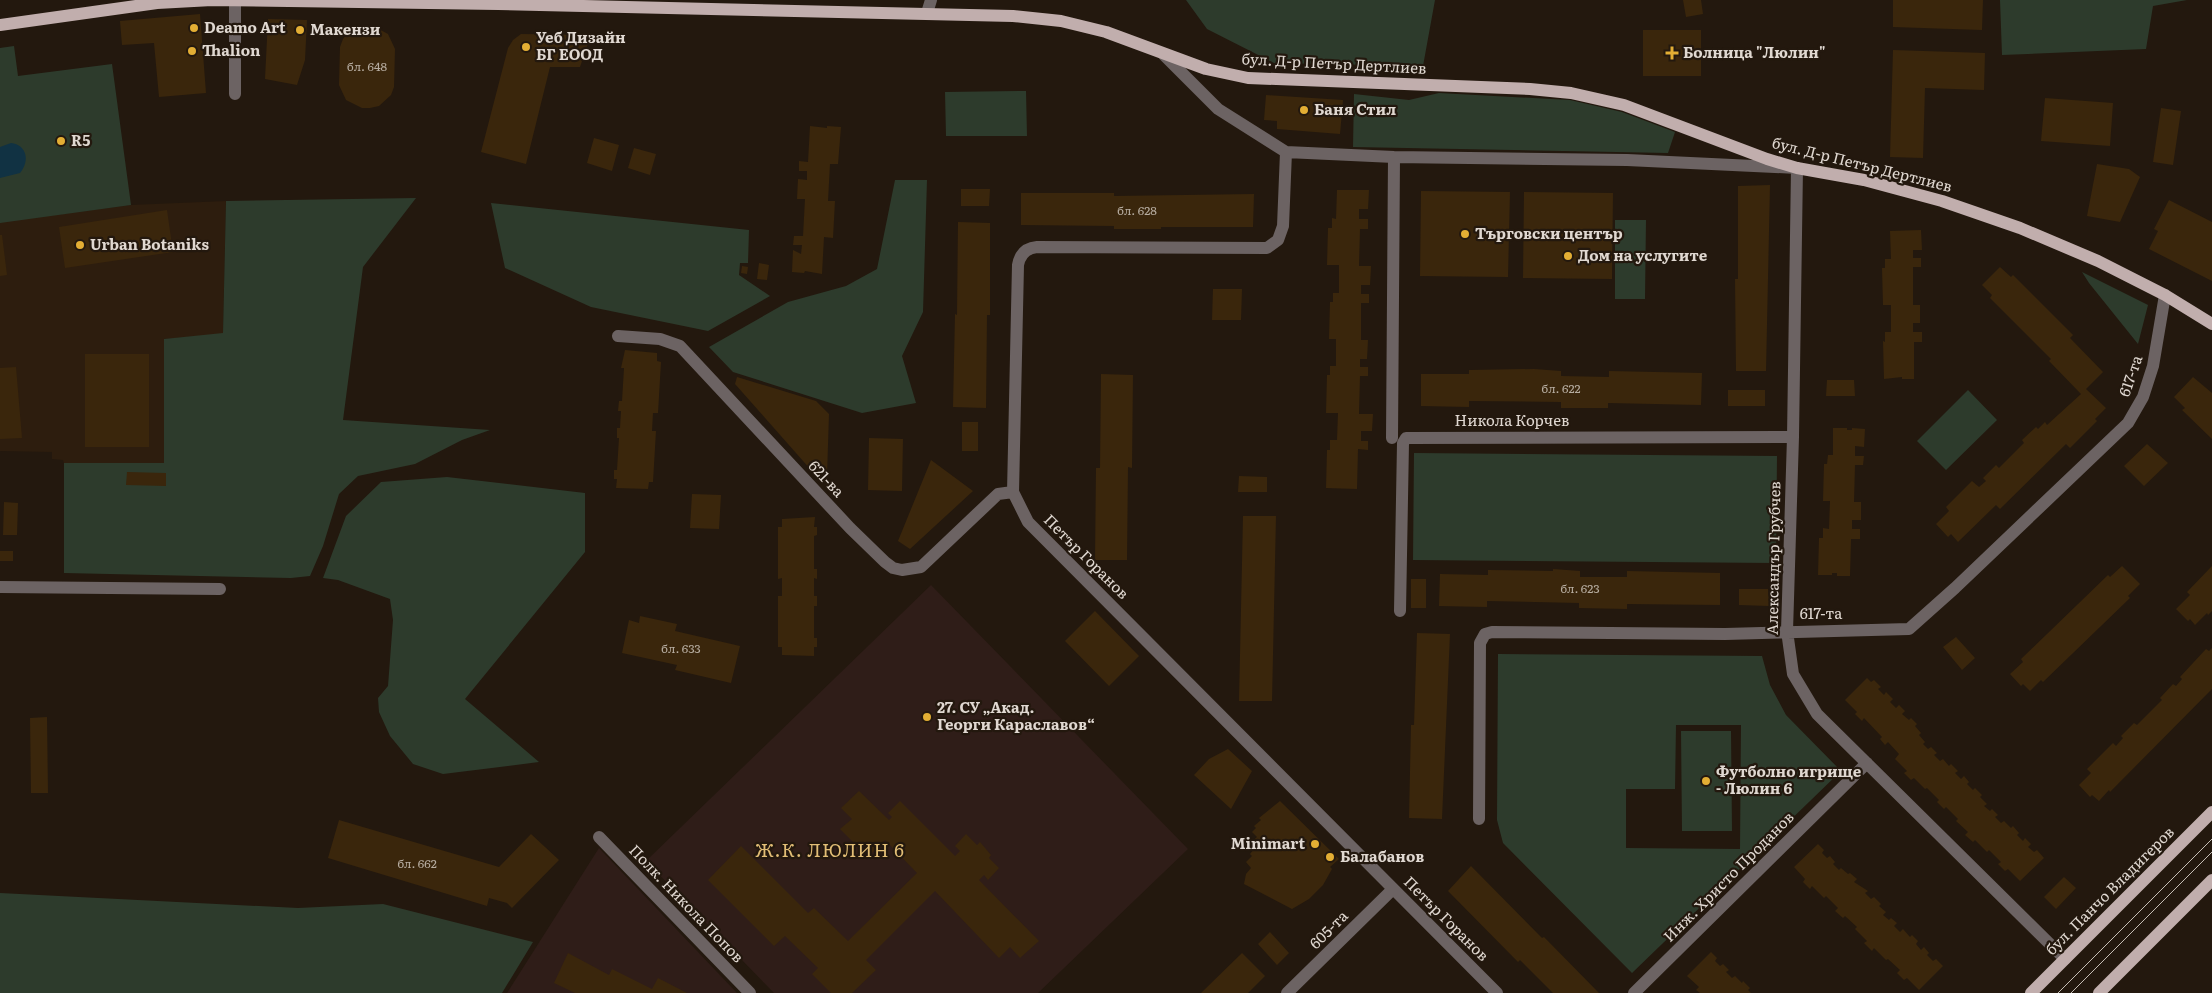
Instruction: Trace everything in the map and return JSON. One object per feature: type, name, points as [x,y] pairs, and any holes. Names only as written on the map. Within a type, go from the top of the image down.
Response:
[{"type":"main road","name":"бул. Д-р Петър Дертлиев","points":[[0,25],[157,3],[235,1],[414,2],[927,13],[1013,16],[1061,21],[1106,32],[1206,69],[1248,78],[1438,84],[1572,93],[1624,105],[1767,159],[1797,168],[1864,180],[1942,201],[2052,241],[2165,295],[2212,324]]},
{"type":"main road","name":"бул. Панчо Владигеров","points":[[2031,993],[2212,812]]},
{"type":"main road","points":[[2099,993],[2212,880]]},
{"type":"street","points":[[927,13],[931,0]]},
{"type":"street","points":[[235,1],[235,94]]},
{"type":"street","points":[[1164,55],[1218,109],[1286,152],[1394,157],[1627,160],[1797,168]]},
{"type":"street","name":"Петър Горанов","points":[[1286,152],[1283,226],[1278,240],[1266,248],[1037,247],[1031,248],[1022,254],[1018,265],[1013,492],[1028,522],[1497,993]]},
{"type":"street","points":[[1392,438],[1394,157]]},
{"type":"street","name":"Александър Грубчев","points":[[1797,168],[1793,437],[1787,631],[1793,674],[1817,714],[2065,959]]},
{"type":"street","name":"617-та","points":[[1479,818],[1480,644],[1484,634],[1492,632],[1724,634],[1909,629],[2128,423],[2143,397],[2153,366],[2165,295]]},
{"type":"street","name":"621-ва","points":[[618,336],[660,339],[680,346],[850,528],[893,568],[902,570],[920,567],[998,494],[1013,492]]},
{"type":"street","name":"Никола Корчев","points":[[1400,611],[1402,443],[1406,438],[1793,437]]},
{"type":"street","points":[[0,587],[220,589]]},
{"type":"street","name":"Инж. Христо Проданов","points":[[1634,993],[1867,763]]},
{"type":"street","name":"Полк. Никола Попов","points":[[599,837],[750,993]]},
{"type":"street","name":"605-та","points":[[1287,993],[1393,888]]},
{"type":"shaded area","points":[[226,201],[223,334],[164,339],[164,463],[64,463],[63,460],[52,459],[52,452],[0,451],[0,222],[131,205]]},
{"type":"shaded area","name":"27. СУ „Акад. Георги Караславов“","points":[[931,585],[1188,849],[1038,993],[774,993],[646,861]]},
{"type":"shaded area","points":[[599,848],[737,993],[507,993]]},
{"type":"green space","points":[[1186,0],[1435,0],[1423,66],[1274,63],[1207,29]]},
{"type":"green space","points":[[2000,0],[2187,0],[2153,6],[2146,49],[2002,55]]},
{"type":"green space","name":"R5","points":[[14,46],[18,76],[112,64],[131,205],[0,223],[0,48]]},
{"type":"green space","points":[[1026,91],[1027,136],[946,136],[945,92]]},
{"type":"green space","points":[[1439,93],[1570,100],[1622,112],[1675,132],[1668,153],[1353,147],[1354,94],[1409,100]]},
{"type":"green space","points":[[895,180],[927,180],[923,312],[902,356],[916,403],[862,413],[733,372],[709,347],[788,302],[846,286],[877,269]]},
{"type":"green space","points":[[416,198],[363,267],[343,420],[490,430],[462,440],[415,464],[358,476],[339,494],[323,546],[310,576],[291,578],[64,573],[64,463],[164,463],[164,339],[223,333],[226,201]]},
{"type":"green space","points":[[491,203],[749,230],[748,263],[740,263],[739,275],[770,296],[708,331],[591,307],[505,268]]},
{"type":"green space","points":[[1615,220],[1646,220],[1645,299],[1615,299]]},
{"type":"green space","points":[[2082,272],[2148,305],[2138,344],[2089,283]]},
{"type":"green space","points":[[1968,390],[1997,420],[1946,470],[1917,441]]},
{"type":"green space","points":[[1414,453],[1777,456],[1776,563],[1413,560]]},
{"type":"green space","points":[[447,477],[585,493],[585,552],[465,699],[539,762],[443,774],[413,764],[390,736],[379,712],[378,698],[388,686],[393,620],[390,599],[338,580],[323,578],[346,516],[381,482]]},
{"type":"green space","points":[[1498,654],[1762,656],[1770,685],[1786,715],[1841,771],[1632,973],[1503,843],[1497,820]],"holes":[[[1676,725],[1741,725],[1740,849],[1626,848],[1626,789],[1675,789]]]},
{"type":"green space","name":"Футболно игрище - Люлин 6","points":[[1681,731],[1731,731],[1732,831],[1682,831]]},
{"type":"green space","points":[[0,893],[298,908],[383,904],[533,942],[502,993],[0,993]]},
{"type":"water","points":[[11,143],[24,150],[25,164],[20,173],[0,178],[0,147]]},
{"type":"building","points":[[1683,0],[1701,0],[1703,14],[1686,17]]},
{"type":"building","points":[[1893,0],[1983,0],[1982,30],[1893,27]]},
{"type":"building","points":[[200,14],[206,93],[159,97],[154,43],[122,45],[120,21]]},
{"type":"building","points":[[268,19],[307,20],[305,60],[297,85],[265,79]]},
{"type":"building","points":[[364,25],[373,26],[388,34],[395,49],[394,87],[391,95],[379,106],[370,108],[362,108],[346,100],[339,85],[340,47],[343,39],[349,32]]},
{"type":"building","name":"Болница \"Люлин\"","points":[[1643,30],[1701,30],[1701,76],[1643,76]]},
{"type":"building","points":[[521,34],[591,35],[580,67],[550,67],[526,164],[481,152],[508,48],[513,40]]},
{"type":"building","points":[[1893,50],[1985,53],[1984,90],[1925,88],[1923,158],[1890,157]]},
{"type":"building","name":"Баня Стил","points":[[1266,95],[1343,100],[1340,134],[1277,129],[1277,121],[1264,120]]},
{"type":"building","points":[[2045,98],[2113,103],[2110,146],[2041,141]]},
{"type":"building","points":[[2161,108],[2181,111],[2173,165],[2153,162]]},
{"type":"building","points":[[810,126],[841,127],[838,164],[830,164],[828,201],[835,201],[833,238],[824,237],[822,274],[805,271],[804,273],[792,272],[793,250],[801,254],[802,245],[793,245],[794,236],[803,236],[805,199],[797,199],[798,179],[807,180],[807,171],[799,171],[799,161],[808,162]]},
{"type":"building","points":[[594,138],[619,145],[612,171],[587,163]]},
{"type":"building","points":[[634,148],[656,154],[650,175],[628,168]]},
{"type":"building","points":[[2097,164],[2129,169],[2140,177],[2120,222],[2087,216]]},
{"type":"building","points":[[1770,185],[1766,371],[1736,371],[1735,279],[1738,279],[1738,186]]},
{"type":"building","points":[[961,189],[990,189],[989,206],[961,206]]},
{"type":"building","points":[[1337,190],[1369,190],[1368,209],[1359,209],[1359,219],[1368,219],[1368,229],[1360,229],[1359,266],[1371,266],[1370,285],[1361,285],[1361,294],[1369,294],[1369,303],[1361,303],[1361,340],[1368,340],[1367,359],[1360,359],[1360,367],[1368,367],[1368,376],[1360,376],[1359,414],[1373,414],[1372,431],[1361,431],[1361,441],[1368,441],[1368,450],[1358,449],[1357,489],[1326,488],[1327,450],[1330,450],[1330,440],[1337,440],[1338,413],[1326,413],[1327,375],[1330,375],[1330,366],[1336,366],[1336,339],[1329,339],[1330,302],[1333,302],[1333,293],[1339,293],[1339,265],[1327,265],[1328,228],[1332,228],[1332,218],[1336,219]]},
{"type":"building","name":"Търговски център","points":[[1421,191],[1510,192],[1508,277],[1420,276]]},
{"type":"building","name":"Дом на услугите","points":[[1524,192],[1613,193],[1612,279],[1523,278]]},
{"type":"building","points":[[1021,193],[1114,193],[1114,196],[1254,194],[1253,227],[1114,229],[1114,226],[1021,225]]},
{"type":"building","points":[[2169,200],[2212,222],[2212,281],[2149,249],[2158,231],[2154,229]]},
{"type":"building","points":[[167,210],[173,252],[65,268],[59,227]]},
{"type":"building","points":[[958,222],[990,223],[990,315],[987,315],[986,408],[953,407],[955,314],[957,315]]},
{"type":"building","points":[[1921,230],[1922,250],[1913,250],[1913,258],[1921,258],[1921,267],[1913,267],[1913,305],[1920,305],[1920,323],[1913,323],[1913,332],[1922,332],[1922,342],[1914,342],[1914,379],[1902,379],[1902,377],[1884,379],[1883,341],[1885,342],[1885,332],[1891,332],[1891,305],[1883,305],[1882,268],[1885,268],[1885,259],[1891,259],[1890,231]]},
{"type":"building","points":[[0,235],[2,235],[7,275],[0,276]]},
{"type":"building","points":[[759,263],[769,265],[767,280],[757,279]]},
{"type":"building","points":[[742,266],[748,267],[747,274],[741,273]]},
{"type":"building","points":[[2000,267],[2011,277],[2013,275],[2073,335],[2070,338],[2103,372],[2086,389],[2106,408],[2095,419],[2097,421],[2070,448],[2066,444],[2000,509],[1996,505],[1958,542],[1951,534],[1948,537],[1936,524],[1949,511],[1946,507],[1972,481],[1979,487],[1986,481],[1983,478],[1996,465],[1999,468],[2024,443],[2022,440],[2036,427],[2038,429],[2045,422],[2047,425],[2081,394],[2049,361],[2051,359],[1990,298],[1992,295],[1982,285]]},
{"type":"building","points":[[1213,289],[1242,289],[1241,320],[1212,320]]},
{"type":"building","points":[[625,350],[657,353],[657,361],[661,362],[658,413],[653,413],[652,431],[656,431],[653,482],[649,482],[648,489],[616,488],[617,479],[614,479],[614,470],[617,470],[619,438],[617,438],[617,428],[620,428],[621,411],[618,411],[619,401],[622,401],[624,368],[621,368]]},
{"type":"building","points":[[85,354],[149,354],[149,447],[85,447]]},
{"type":"building","points":[[16,367],[22,438],[0,439],[0,368]]},
{"type":"building","points":[[1534,369],[1561,371],[1561,376],[1609,377],[1609,371],[1702,373],[1701,405],[1608,403],[1608,408],[1561,408],[1561,402],[1469,401],[1469,407],[1421,406],[1421,374],[1469,374],[1469,370]]},
{"type":"building","points":[[1101,374],[1133,375],[1132,468],[1128,467],[1127,560],[1095,560],[1096,468],[1100,468]]},
{"type":"building","points":[[737,377],[816,401],[829,414],[827,476],[811,470],[735,384]]},
{"type":"building","points":[[2193,377],[2212,393],[2212,439],[2182,410],[2185,408],[2174,397]]},
{"type":"building","points":[[1827,380],[1854,380],[1855,396],[1826,396]]},
{"type":"building","points":[[1728,390],[1765,390],[1765,406],[1728,406]]},
{"type":"building","points":[[962,422],[978,422],[978,451],[962,451]]},
{"type":"building","points":[[1833,428],[1847,428],[1847,430],[1852,430],[1852,428],[1865,429],[1864,447],[1855,446],[1855,456],[1864,456],[1863,465],[1855,465],[1854,502],[1861,502],[1861,520],[1852,520],[1852,529],[1860,529],[1860,539],[1851,539],[1850,576],[1837,576],[1837,573],[1818,575],[1819,538],[1823,538],[1823,528],[1829,529],[1830,501],[1823,501],[1824,464],[1827,464],[1828,455],[1833,455]]},
{"type":"building","points":[[869,438],[903,439],[902,491],[868,490]]},
{"type":"building","points":[[2147,444],[2168,463],[2144,486],[2124,466]]},
{"type":"building","points":[[931,460],[973,491],[910,549],[898,541]]},
{"type":"building","points":[[127,472],[166,473],[166,486],[126,485]]},
{"type":"building","points":[[1239,476],[1267,477],[1267,492],[1238,492]]},
{"type":"building","points":[[692,494],[721,495],[719,529],[690,528]]},
{"type":"building","points":[[4,502],[18,503],[17,535],[3,535]]},
{"type":"building","points":[[1243,516],[1276,516],[1272,701],[1239,701]]},
{"type":"building","points":[[815,517],[814,527],[817,527],[817,535],[814,536],[814,569],[817,569],[817,579],[814,578],[814,596],[817,596],[817,606],[814,606],[814,638],[817,638],[817,647],[814,647],[814,656],[782,655],[782,647],[778,647],[778,596],[782,596],[782,578],[778,579],[778,527],[782,527],[782,519]]},
{"type":"building","points":[[0,551],[13,551],[13,561],[0,561]]},
{"type":"building","points":[[2122,566],[2140,584],[2128,596],[2130,598],[2043,682],[2041,680],[2030,691],[2023,684],[2021,686],[2010,674],[2023,662],[2021,659],[2108,575],[2110,577]]},
{"type":"building","points":[[2212,566],[2212,611],[2208,615],[2207,613],[2195,625],[2176,609],[2190,595],[2187,592]]},
{"type":"building","points":[[1553,569],[1580,571],[1580,577],[1627,577],[1627,571],[1720,573],[1720,605],[1627,604],[1627,609],[1579,608],[1579,603],[1487,601],[1487,607],[1439,606],[1440,574],[1488,575],[1488,570],[1553,571]]},
{"type":"building","points":[[1411,579],[1426,579],[1426,608],[1411,608]]},
{"type":"building","points":[[1739,589],[1768,589],[1769,606],[1739,605]]},
{"type":"building","points":[[1095,611],[1139,656],[1109,686],[1065,641]]},
{"type":"building","points":[[640,616],[677,624],[675,631],[740,646],[731,683],[675,670],[677,665],[622,653],[629,620],[639,623]]},
{"type":"building","points":[[1417,633],[1450,634],[1442,819],[1409,818],[1411,725],[1414,725]]},
{"type":"building","points":[[1956,637],[1975,658],[1962,670],[1943,647]]},
{"type":"building","points":[[2212,648],[2212,689],[2110,792],[2109,790],[2099,801],[2092,795],[2090,797],[2079,785],[2091,773],[2087,769],[2113,743],[2116,746],[2123,738],[2121,736],[2134,723],[2137,725],[2162,700],[2160,698],[2173,684],[2176,686],[2182,679],[2180,677],[2206,649],[2209,651]]},
{"type":"building","points":[[1867,678],[1871,682],[1874,680],[1881,687],[1878,689],[1884,695],[1886,692],[1893,699],[1890,702],[1896,708],[1899,705],[1905,711],[1902,714],[1909,720],[1911,718],[1917,724],[1915,726],[1921,733],[1919,735],[1925,742],[1923,744],[1928,749],[1931,747],[1937,753],[1934,755],[1940,761],[1943,759],[1949,766],[1951,764],[1958,771],[1955,773],[1961,779],[1964,776],[1969,782],[1967,784],[1973,790],[1975,788],[1982,795],[1980,797],[1987,804],[1984,806],[1990,811],[1992,809],[1998,815],[1995,817],[2001,823],[2004,821],[2011,828],[2013,826],[2019,833],[2017,835],[2023,841],[2025,838],[2031,844],[2028,847],[2034,852],[2037,850],[2044,858],[2020,881],[2008,869],[2005,871],[1998,864],[2001,862],[1989,850],[1987,852],[1975,840],[1973,842],[1965,835],[1968,832],[1956,821],[1958,819],[1946,807],[1944,809],[1937,802],[1939,800],[1927,788],[1925,789],[1914,778],[1911,780],[1904,773],[1907,771],[1895,759],[1899,754],[1888,742],[1885,745],[1880,739],[1882,737],[1864,718],[1862,721],[1855,714],[1857,712],[1845,700]]},
{"type":"building","points":[[47,717],[48,793],[31,793],[30,718]]},
{"type":"building","points":[[1228,749],[1252,771],[1231,809],[1194,775],[1209,759]]},
{"type":"building","points":[[859,791],[889,820],[892,817],[888,813],[900,801],[955,856],[960,851],[955,846],[966,834],[977,845],[980,842],[991,855],[989,858],[999,868],[988,880],[984,875],[979,880],[1039,941],[1020,958],[1010,947],[999,958],[935,891],[866,960],[876,970],[852,993],[831,993],[812,974],[818,968],[785,936],[774,946],[708,880],[741,846],[808,913],[814,908],[848,941],[917,873],[885,840],[868,857],[840,829],[852,819],[841,808]]},
{"type":"building","points":[[1280,801],[1339,859],[1330,867],[1332,869],[1323,885],[1309,899],[1292,909],[1244,884],[1246,874],[1251,868],[1246,862],[1252,856],[1250,854],[1255,848],[1250,843],[1257,837],[1252,832],[1256,828],[1254,826],[1261,820],[1259,818]]},
{"type":"building","points":[[339,820],[499,867],[531,834],[559,860],[512,908],[507,903],[489,898],[487,906],[328,858]]},
{"type":"building","points":[[1818,844],[1824,850],[1822,853],[1827,858],[1830,856],[1835,862],[1833,864],[1839,870],[1841,868],[1848,874],[1850,873],[1857,879],[1854,882],[1868,891],[1865,893],[1871,899],[1874,897],[1881,904],[1879,906],[1886,912],[1883,915],[1897,923],[1894,926],[1900,932],[1903,929],[1910,937],[1912,935],[1918,941],[1916,944],[1921,950],[1924,947],[1929,953],[1927,955],[1933,961],[1936,959],[1943,966],[1919,990],[1907,978],[1904,980],[1897,973],[1900,970],[1888,959],[1886,960],[1874,948],[1872,951],[1864,943],[1867,941],[1855,929],[1857,927],[1845,916],[1843,918],[1835,911],[1838,908],[1826,896],[1824,898],[1812,886],[1810,889],[1803,882],[1805,879],[1794,867]]},
{"type":"building","points":[[1471,866],[1599,993],[1553,993],[1520,960],[1518,962],[1448,891]]},
{"type":"building","points":[[2064,877],[2076,888],[2056,909],[2044,897]]},
{"type":"building","points":[[1270,932],[1289,953],[1277,965],[1258,944]]},
{"type":"building","points":[[1711,952],[1717,958],[1715,961],[1720,966],[1723,964],[1729,970],[1726,972],[1732,978],[1735,976],[1742,983],[1743,981],[1750,988],[1748,990],[1751,993],[1700,993],[1696,990],[1699,987],[1687,976]]},
{"type":"building","points":[[568,953],[609,975],[612,969],[652,989],[658,978],[687,993],[575,993],[554,983]]},
{"type":"building","points":[[1242,953],[1265,976],[1248,993],[1201,993]]},
{"type":"tram line","points":[[2058,993],[2212,839]]},
{"type":"tram line","points":[[2071,993],[2212,852]]},
{"type":"place","name":"Deamo Art","points":[[194,28]]},
{"type":"place","name":"Макензи","points":[[300,30]]},
{"type":"place","name":"Уеб Дизайн БГ ЕООД","points":[[526,47]]},
{"type":"place","name":"Thalion","points":[[192,51]]},
{"type":"place","name":"Болница \"Люлин\"","points":[[1672,53]]},
{"type":"place","name":"Баня Стил","points":[[1304,110]]},
{"type":"place","name":"R5","points":[[61,141]]},
{"type":"place","name":"Търговски център","points":[[1465,234]]},
{"type":"place","name":"Urban Botaniks","points":[[80,245]]},
{"type":"place","name":"Дом на услугите","points":[[1568,256]]},
{"type":"place","name":"27. СУ „Акад. Георги Караславов“","points":[[927,717]]},
{"type":"place","name":"Футболно игрище - Люлин 6","points":[[1706,781]]},
{"type":"place","name":"Minimart","points":[[1315,844]]},
{"type":"place","name":"Балабанов","points":[[1330,857]]},
{"type":"district","name":"Ж.К. ЛЮЛИН 6","points":[[830,851]]}]
